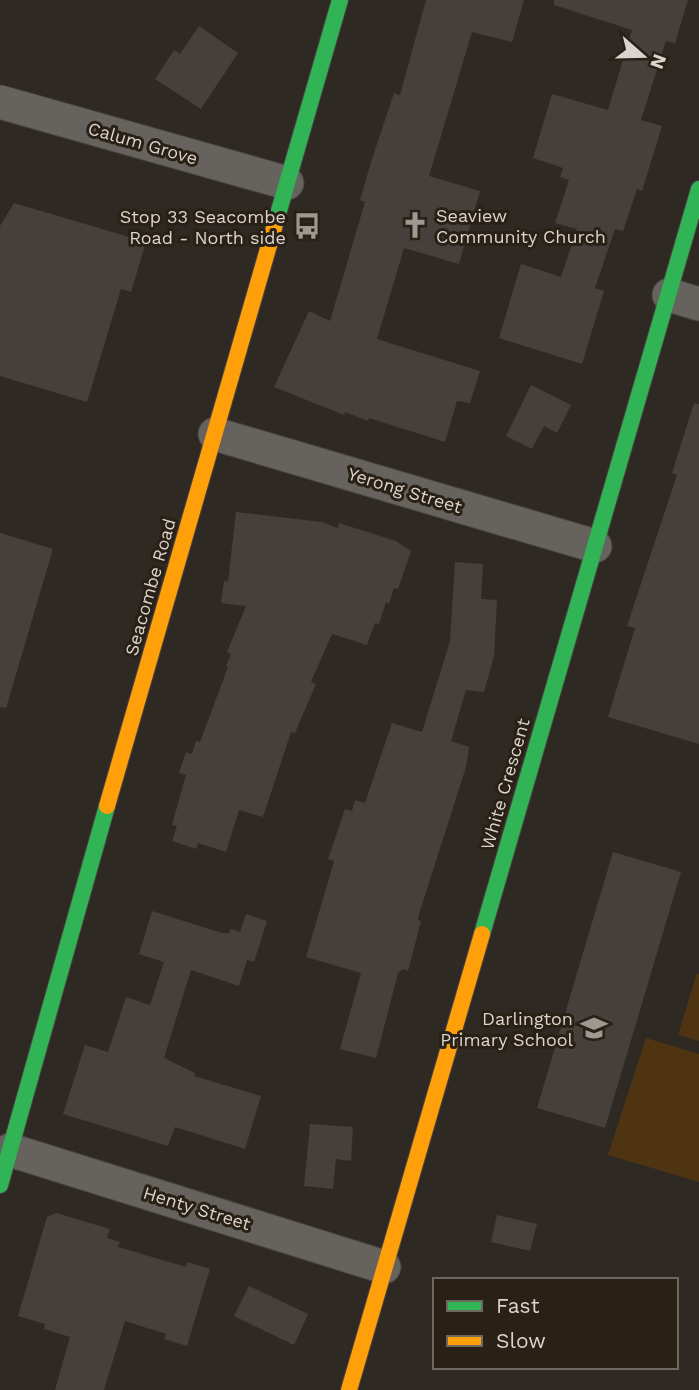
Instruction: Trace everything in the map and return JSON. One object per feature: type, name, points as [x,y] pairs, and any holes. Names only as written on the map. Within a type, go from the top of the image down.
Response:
[{"type":"street","name":"Seacombe Road","points":[[0,1185],[340,0]]},
{"type":"street","name":"Calum Grove","points":[[0,102],[287,183]]},
{"type":"street","name":"White Crescent","points":[[349,1390],[594,546],[684,300],[699,189]]},
{"type":"street","name":"Yerong Street","points":[[215,434],[594,546]]},
{"type":"street","name":"Henty Street","points":[[10,1150],[384,1267]]},
{"type":"shaded area","points":[[697,973],[699,974],[699,1041],[678,1035]]},
{"type":"shaded area","points":[[646,1038],[699,1054],[699,1182],[608,1155]]},
{"type":"building","points":[[426,0],[524,0],[512,42],[472,32],[429,176],[480,191],[459,264],[404,248],[377,339],[480,371],[470,403],[457,401],[445,442],[369,418],[368,421],[345,412],[344,415],[274,387],[309,311],[330,321],[365,202],[360,200],[372,159],[394,93],[400,95]]},
{"type":"building","points":[[554,0],[688,0],[675,43],[666,41],[641,120],[662,126],[642,191],[637,189],[623,231],[615,229],[595,288],[604,291],[582,364],[499,338],[521,264],[561,277],[577,229],[555,223],[569,180],[560,177],[563,168],[533,158],[552,94],[608,110],[632,30],[554,5]]},
{"type":"building","points":[[199,26],[238,53],[201,109],[155,79],[174,50],[180,54]]},
{"type":"building","points":[[14,203],[146,242],[131,292],[121,289],[87,402],[0,376],[0,226]]},
{"type":"building","points":[[531,385],[571,405],[557,433],[544,426],[532,449],[506,436]]},
{"type":"building","points":[[694,403],[699,404],[699,744],[608,717],[635,628],[627,626],[677,475],[672,473]]},
{"type":"building","points":[[236,512],[322,522],[338,528],[339,523],[396,541],[411,551],[398,589],[394,588],[389,604],[386,602],[379,624],[375,623],[367,645],[332,634],[311,682],[316,684],[295,733],[291,732],[263,817],[239,810],[226,852],[198,843],[196,849],[172,841],[177,826],[172,825],[186,775],[179,773],[186,752],[192,754],[196,741],[200,742],[228,667],[226,666],[231,654],[227,652],[246,606],[221,603],[224,581],[228,582]]},
{"type":"building","points":[[0,533],[53,549],[6,708],[0,707]]},
{"type":"building","points":[[455,562],[483,564],[481,599],[497,600],[494,656],[484,692],[466,690],[451,741],[469,747],[466,767],[419,914],[418,920],[421,921],[408,971],[403,969],[398,973],[376,1058],[340,1049],[361,973],[306,957],[334,861],[328,859],[345,809],[352,811],[355,800],[365,803],[392,723],[422,732],[450,641]]},
{"type":"building","points":[[613,852],[681,872],[605,1128],[537,1108]]},
{"type":"building","points":[[152,911],[222,933],[229,933],[231,929],[240,932],[246,914],[267,921],[254,962],[247,960],[239,986],[191,970],[164,1058],[195,1073],[194,1076],[261,1096],[245,1149],[175,1127],[168,1146],[63,1114],[85,1045],[108,1052],[126,997],[150,1005],[164,962],[139,954]]},
{"type":"building","points":[[310,1124],[353,1127],[351,1161],[336,1159],[333,1189],[304,1186]]},
{"type":"building","points":[[56,1213],[110,1229],[107,1238],[120,1242],[118,1247],[186,1267],[187,1262],[210,1269],[187,1346],[164,1339],[166,1334],[125,1321],[104,1390],[55,1390],[70,1337],[44,1329],[45,1324],[18,1316],[47,1217]]},
{"type":"building","points":[[497,1215],[537,1224],[530,1251],[491,1242]]},
{"type":"building","points":[[249,1286],[308,1314],[294,1345],[234,1316]]},
{"type":"traffic: fast","points":[[274,228],[340,0]]},
{"type":"traffic: fast","points":[[482,934],[699,189]]},
{"type":"traffic: fast","points":[[0,1185],[107,806]]},
{"type":"traffic: slow","points":[[107,806],[274,228]]},
{"type":"traffic: slow","points":[[349,1390],[482,934]]},
{"type":"place","name":"Seaview Community Church","points":[[415,225]]},
{"type":"place","name":"Stop 33 Seacombe Road - North side","points":[[307,226]]},
{"type":"place","name":"Darlington Primary School","points":[[594,1028]]}]
